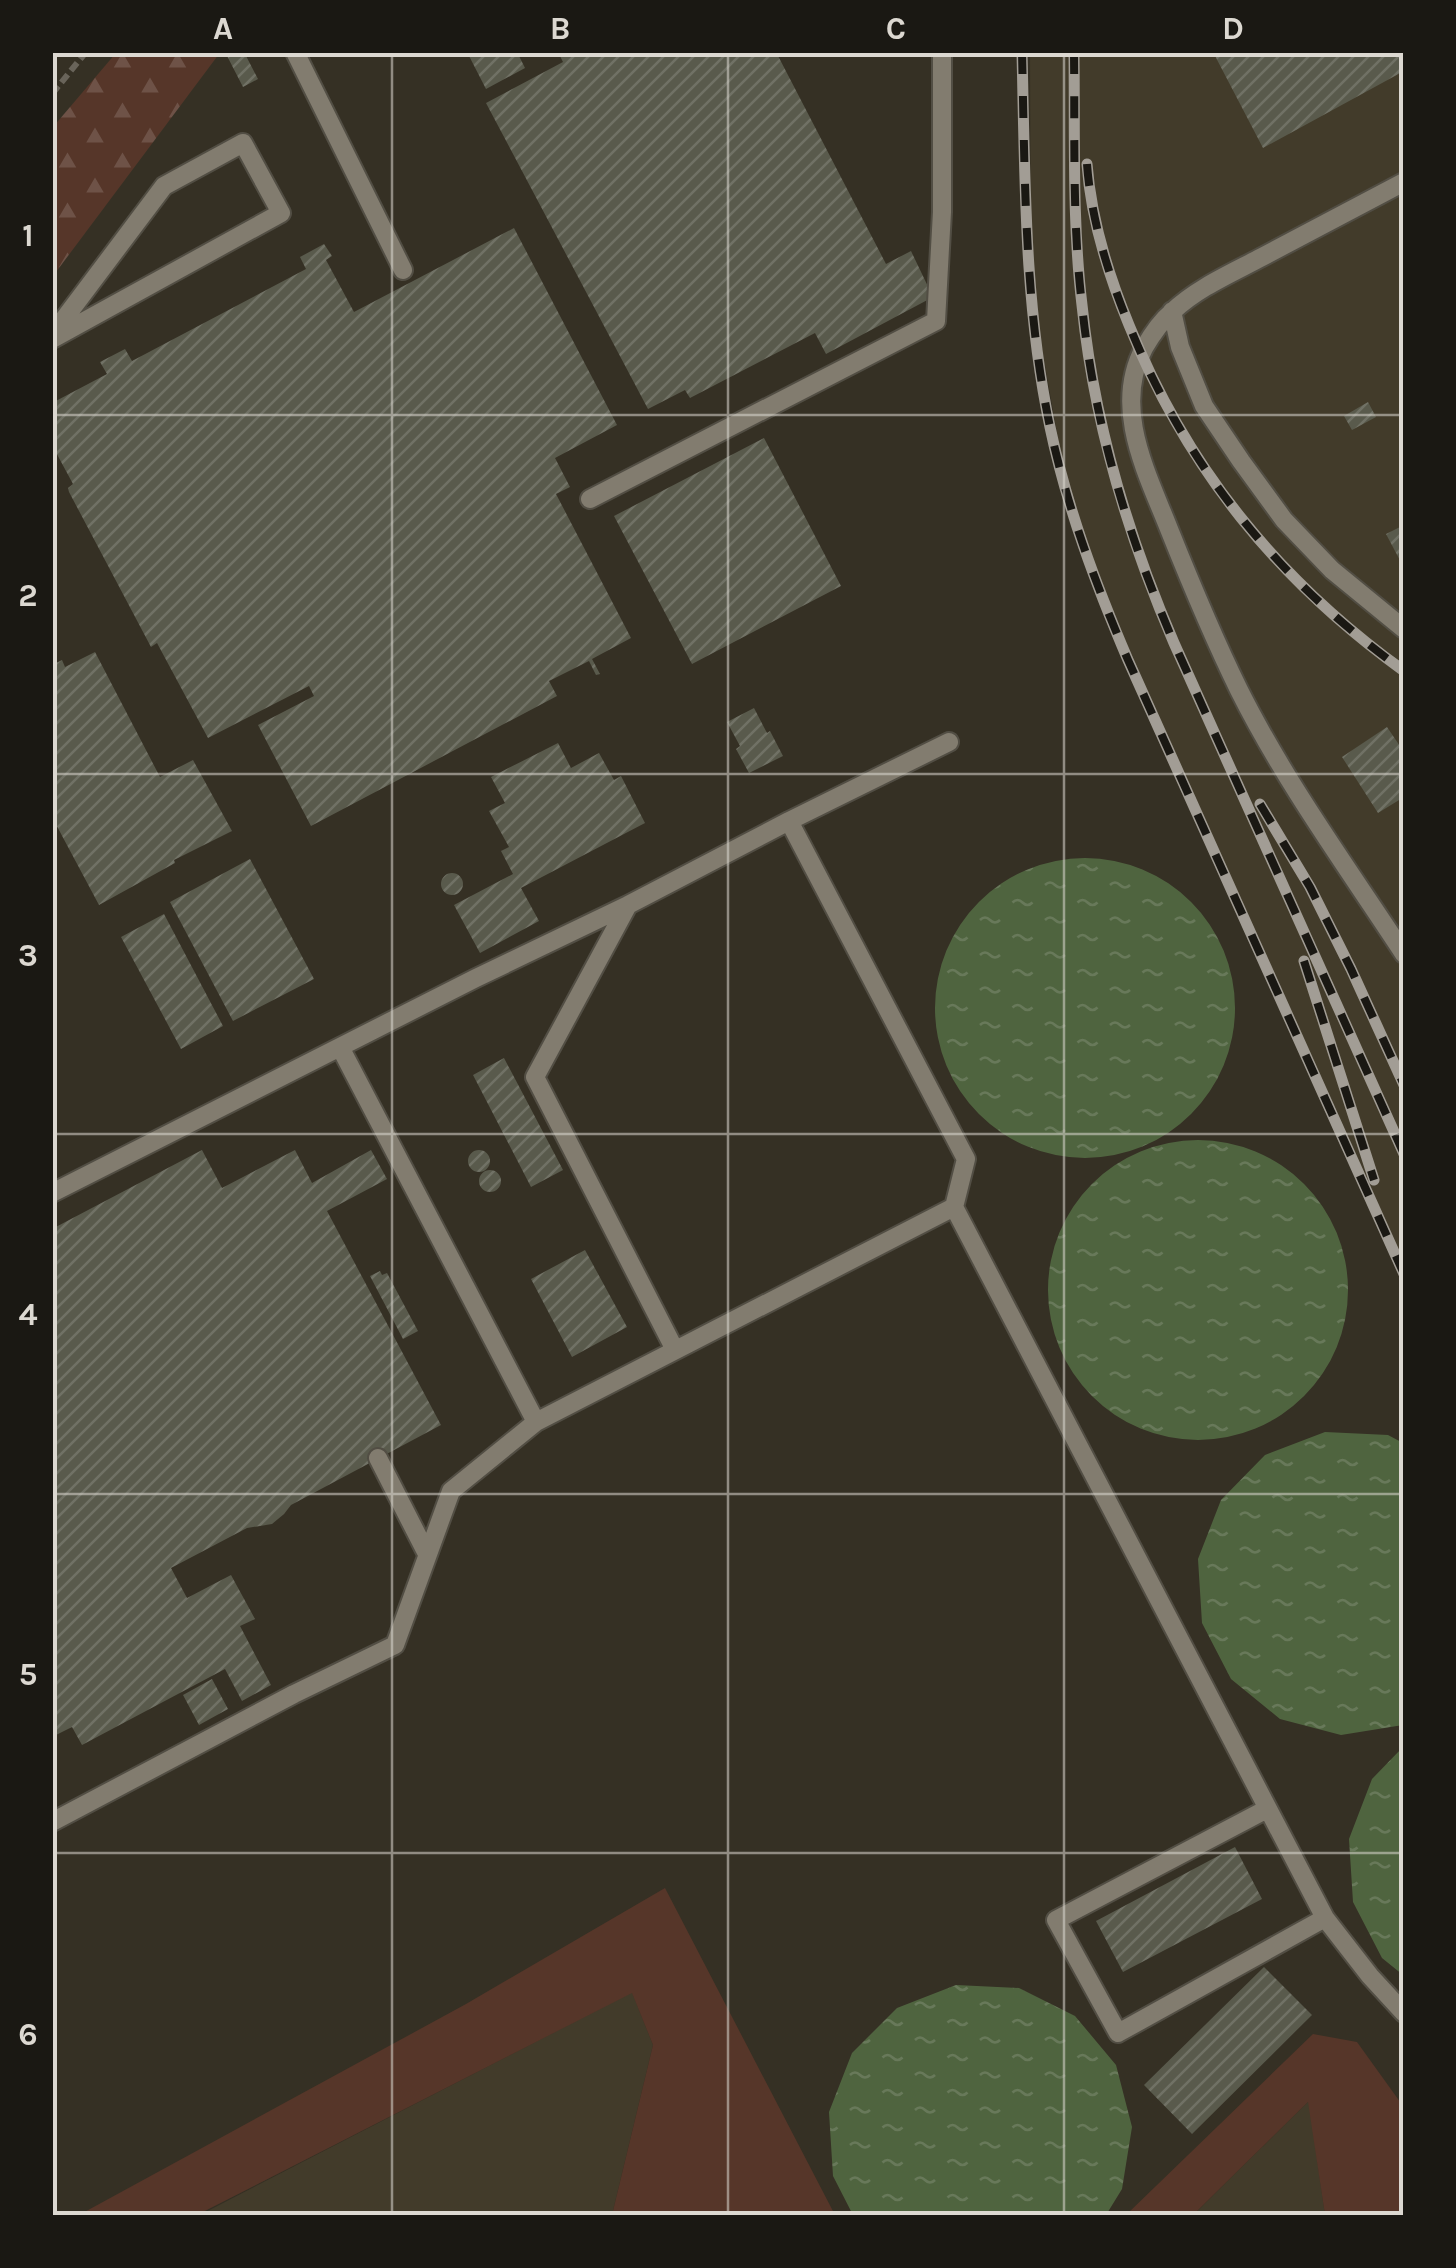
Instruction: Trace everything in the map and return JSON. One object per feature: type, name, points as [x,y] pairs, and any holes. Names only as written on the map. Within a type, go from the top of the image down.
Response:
[{"type":"lane","points":[[295,52],[404,270]]},
{"type":"lane","points":[[590,499],[936,321],[942,212],[942,52]]},
{"type":"lane","points":[[242,143],[281,214],[52,337],[164,186],[242,143]]},
{"type":"lane","points":[[1404,182],[1217,280],[1172,311],[1144,348],[1131,400],[1131,420],[1140,454],[1198,602],[1240,692],[1285,771],[1404,954]]},
{"type":"lane","points":[[1172,311],[1184,360],[1204,406],[1262,490],[1284,520],[1332,570],[1404,628]]},
{"type":"lane","points":[[52,1193],[949,742]]},
{"type":"lane","points":[[789,822],[966,1159],[954,1207],[1325,1918],[1404,2013]]},
{"type":"lane","points":[[628,905],[534,1077],[675,1350]]},
{"type":"lane","points":[[340,1047],[536,1422]]},
{"type":"lane","points":[[52,1822],[395,1644],[451,1491],[536,1422],[954,1207]]},
{"type":"lane","points":[[378,1458],[427,1554]]},
{"type":"lane","points":[[1267,1810],[1056,1920],[1118,2033],[1325,1918]]},
{"type":"path","points":[[52,94],[86,52]]},
{"type":"shaded area","points":[[1030,53],[1403,53],[1403,1264],[1120,640],[1067,489],[1031,287]]},
{"type":"shaded area","points":[[632,1992],[653,2045],[612,2215],[198,2216]]},
{"type":"shaded area","points":[[1309,2101],[1325,2215],[1193,2215]]},
{"type":"green space","points":[[116,53],[219,54],[53,276],[53,127]]},
{"type":"green space","points":[[665,1888],[835,2215],[612,2215],[653,2045],[632,1993],[197,2215],[79,2215],[466,2004]]},
{"type":"green space","points":[[1313,2034],[1357,2042],[1403,2106],[1403,2215],[1325,2215],[1308,2102],[1193,2215],[1126,2215]]},
{"type":"water","points":[[1085,858],[1142,869],[1191,902],[1224,951],[1235,1008],[1224,1065],[1191,1114],[1142,1147],[1085,1158],[1028,1147],[979,1114],[946,1065],[935,1008],[946,951],[979,902],[1028,869]]},
{"type":"water","points":[[1198,1140],[1256,1151],[1304,1184],[1337,1232],[1348,1290],[1337,1348],[1304,1396],[1256,1429],[1198,1440],[1140,1429],[1092,1396],[1059,1348],[1048,1290],[1059,1232],[1092,1184],[1140,1151]]},
{"type":"water","points":[[1325,1432],[1388,1435],[1403,1443],[1403,1725],[1341,1735],[1280,1719],[1231,1679],[1202,1623],[1198,1559],[1221,1500],[1265,1455]]},
{"type":"water","points":[[1403,1747],[1403,1975],[1382,1958],[1353,1902],[1349,1839],[1372,1779]]},
{"type":"water","points":[[956,1985],[1019,1988],[1075,2016],[1116,2065],[1132,2127],[1122,2189],[1106,2215],[853,2215],[833,2176],[829,2112],[852,2053],[897,2008]]},
{"type":"building","points":[[225,52],[244,52],[258,79],[243,87]]},
{"type":"building","points":[[467,52],[517,52],[525,68],[486,89]]},
{"type":"building","points":[[564,52],[776,52],[886,264],[911,251],[933,297],[826,354],[815,333],[690,398],[685,390],[648,409],[486,103],[563,62],[560,56]]},
{"type":"building","points":[[1213,52],[1404,52],[1404,71],[1263,148]]},
{"type":"building","points":[[514,228],[617,425],[555,458],[570,487],[556,494],[631,638],[592,659],[600,674],[596,675],[589,661],[549,681],[557,696],[311,826],[258,725],[314,696],[309,686],[208,738],[157,643],[151,647],[69,492],[73,484],[52,445],[52,403],[107,374],[100,362],[125,349],[132,361],[306,269],[300,257],[324,244],[332,256],[326,260],[354,312]]},
{"type":"building","points":[[1368,402],[1376,417],[1352,430],[1344,416]]},
{"type":"building","points":[[764,438],[841,586],[692,664],[614,516]]},
{"type":"building","points":[[1404,525],[1404,568],[1386,534]]},
{"type":"building","points":[[95,652],[160,777],[193,760],[232,831],[99,905],[52,817],[52,665],[62,660],[65,667]]},
{"type":"building","points":[[754,708],[783,756],[749,773],[727,722]]},
{"type":"building","points":[[1387,727],[1404,752],[1404,797],[1378,813],[1342,757]]},
{"type":"building","points":[[558,743],[571,768],[599,753],[614,780],[621,776],[645,823],[521,888],[539,921],[480,953],[454,905],[513,874],[501,851],[509,847],[489,811],[505,803],[491,777]]},
{"type":"building","points":[[250,859],[314,979],[233,1021],[170,902]]},
{"type":"building","points":[[448,873],[456,873],[463,884],[456,895],[448,895],[441,888],[441,880]]},
{"type":"building","points":[[164,914],[223,1026],[181,1049],[121,937]]},
{"type":"building","points":[[504,1058],[563,1170],[531,1187],[473,1075]]},
{"type":"building","points":[[202,1150],[222,1188],[295,1150],[312,1183],[371,1150],[387,1179],[327,1211],[441,1425],[291,1505],[272,1524],[247,1528],[171,1568],[187,1598],[231,1575],[255,1619],[240,1626],[271,1685],[242,1701],[225,1669],[82,1745],[72,1727],[52,1737],[52,1229]]},
{"type":"building","points":[[479,1150],[487,1153],[487,1169],[479,1172],[471,1169],[468,1161],[471,1153]]},
{"type":"building","points":[[490,1170],[498,1173],[498,1189],[490,1192],[482,1189],[479,1181],[482,1173]]},
{"type":"building","points":[[585,1250],[627,1327],[572,1357],[531,1279]]},
{"type":"building","points":[[380,1271],[382,1275],[387,1273],[418,1331],[403,1339],[370,1276]]},
{"type":"building","points":[[212,1679],[228,1709],[199,1725],[183,1695]]},
{"type":"building","points":[[1235,1847],[1262,1899],[1123,1972],[1096,1921]]},
{"type":"building","points":[[1264,1967],[1312,2015],[1192,2134],[1144,2085]]},
{"type":"railway","points":[[1022,52],[1027,241],[1035,334],[1050,427],[1074,517],[1128,660],[1404,1274]]},
{"type":"railway","points":[[1074,52],[1075,210],[1082,305],[1104,435],[1127,519],[1174,643],[1404,1154]]},
{"type":"railway","points":[[1087,164],[1097,226],[1114,286],[1152,378],[1179,427],[1241,518],[1277,560],[1316,599],[1404,671]]},
{"type":"railway","points":[[1260,804],[1310,887],[1404,1085]]},
{"type":"railway","points":[[1304,961],[1374,1180]]}]
